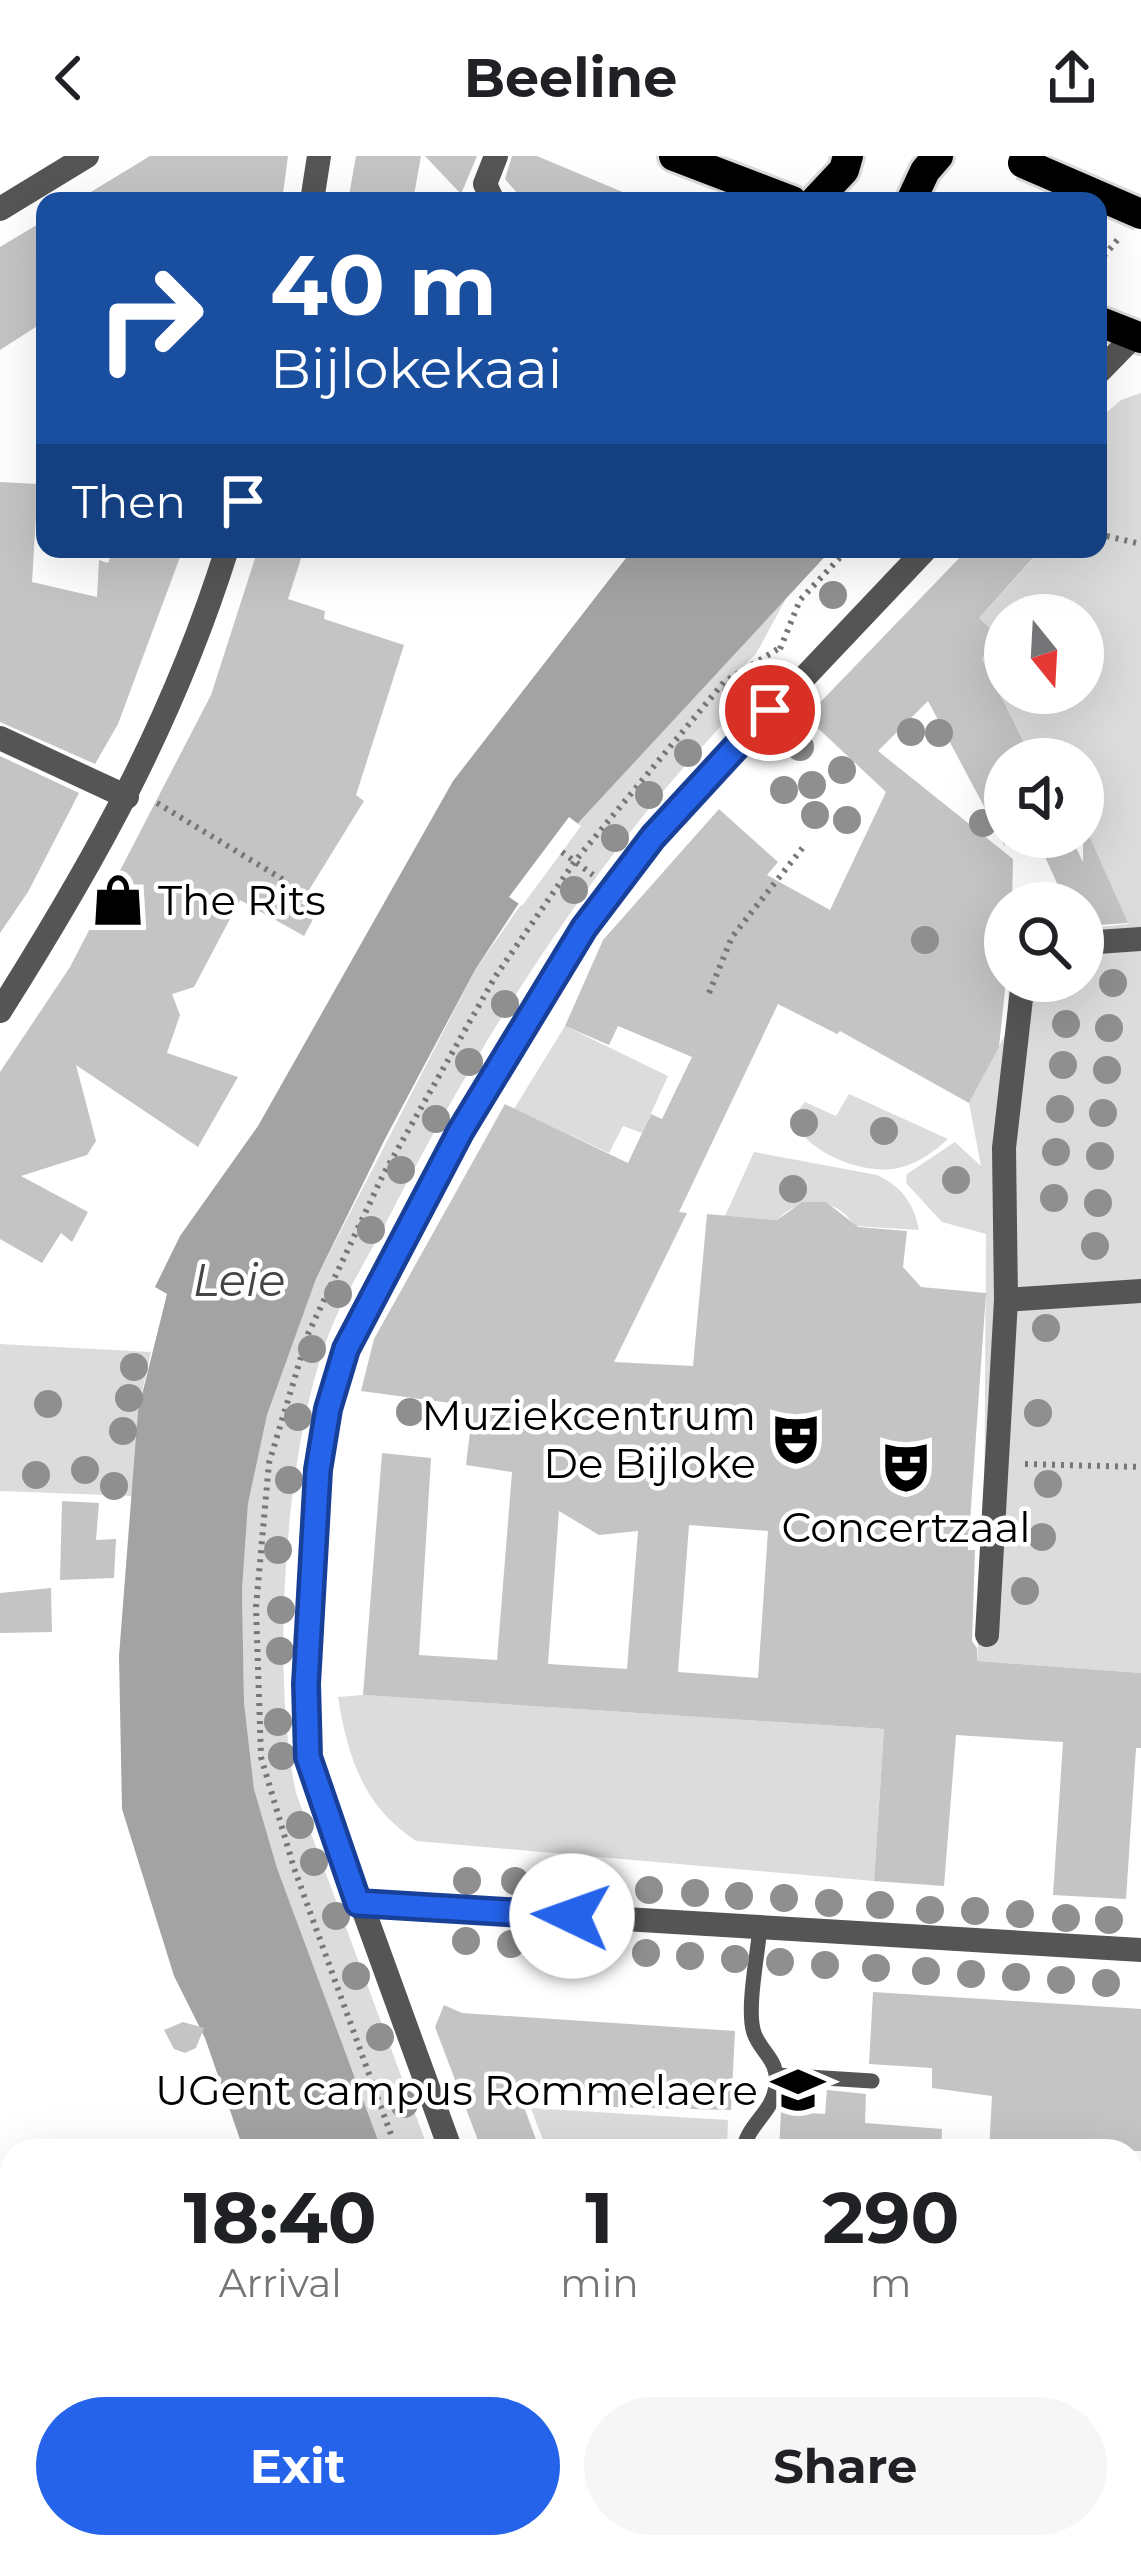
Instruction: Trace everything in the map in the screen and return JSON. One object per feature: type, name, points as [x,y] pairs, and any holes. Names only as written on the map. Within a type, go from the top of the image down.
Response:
[{"type":"main road","points":[[674,156],[768,192]]},
{"type":"main road","points":[[823,192],[844,170],[848,156]]},
{"type":"main road","points":[[915,192],[938,156]]},
{"type":"main road","points":[[1015,159],[1091,192]]},
{"type":"main road","points":[[1107,199],[1141,214]]},
{"type":"main road","points":[[1107,324],[1139,334]]},
{"type":"street","points":[[0,209],[87,156]]},
{"type":"street","points":[[313,192],[319,156]]},
{"type":"street","points":[[489,192],[485,184],[496,156]]},
{"type":"street","points":[[1107,364],[1139,334]]},
{"type":"street","points":[[0,1011],[130,793],[194,653],[223,558]]},
{"type":"street","points":[[447,2139],[308,1757],[306,1684],[318,1470],[328,1409],[346,1349],[460,1132],[584,928],[653,837],[917,558]]},
{"type":"street","points":[[0,738],[130,793]]},
{"type":"street","points":[[1104,942],[1141,939]]},
{"type":"street","points":[[987,1634],[1006,1300],[1004,1148],[1021,1002]]},
{"type":"street","points":[[1006,1300],[1141,1291]]},
{"type":"street","points":[[358,1903],[1141,1950]]},
{"type":"lane","points":[[745,2139],[775,2095],[777,2075],[753,2024],[760,1927]]},
{"type":"lane","points":[[777,2075],[872,2081]]},
{"type":"path","points":[[1107,536],[1141,544]]},
{"type":"path","points":[[770,710],[781,647],[800,600],[840,558]]},
{"type":"path","points":[[394,2139],[294,1868],[261,1757],[256,1607],[269,1463],[308,1334],[383,1174],[495,977],[574,861],[724,682],[781,647]]},
{"type":"path","points":[[130,793],[287,882]]},
{"type":"path","points":[[709,993],[732,937],[804,845]]},
{"type":"path","points":[[994,1463],[1141,1466]]},
{"type":"shaded area","points":[[1141,393],[1141,1673],[977,1661],[984,1551],[986,1234],[942,1222],[906,1183],[907,1174],[955,1142],[981,1166],[969,1103],[1007,1031],[1008,1002],[1104,1002],[1104,927],[1128,924],[1099,858],[1104,858],[1104,738],[1022,738],[1010,714],[1104,714],[1104,594],[1001,594],[1033,558],[1107,558],[1107,412],[1121,400]]},
{"type":"shaded area","points":[[789,593],[756,654],[739,671],[755,688],[601,871],[474,1063],[347,1295],[311,1392],[291,1506],[286,1567],[283,1629],[288,1744],[296,1793],[425,2139],[378,2139],[277,1868],[254,1789],[244,1702],[242,1590],[248,1504],[267,1415],[316,1279],[475,970],[579,822]]},
{"type":"shaded area","points":[[984,612],[984,662],[982,658],[979,618]]},
{"type":"shaded area","points":[[565,1026],[668,1076],[642,1133],[623,1126],[609,1153],[514,1109]]},
{"type":"shaded area","points":[[849,1094],[948,1139],[925,1157],[898,1168],[869,1168],[836,1159],[809,1141],[793,1117],[805,1102],[836,1116]]},
{"type":"shaded area","points":[[754,1152],[877,1175],[905,1196],[919,1230],[855,1226],[838,1209],[818,1202],[797,1206],[777,1220],[725,1216]]},
{"type":"shaded area","points":[[0,1344],[151,1352],[138,1411],[133,1496],[0,1491]]},
{"type":"shaded area","points":[[338,1697],[884,1729],[874,1881],[416,1841],[383,1812],[353,1760]]},
{"type":"shaded area","points":[[531,2108],[728,2120],[727,2139],[543,2139]]},
{"type":"water","name":"Leie","points":[[626,558],[824,558],[579,822],[517,906],[475,970],[316,1279],[267,1415],[248,1504],[242,1590],[244,1702],[254,1789],[277,1868],[378,2139],[240,2139],[205,2038],[174,1976],[122,1809],[119,1656],[138,1411],[167,1294],[155,1287],[180,1236],[258,1126],[453,781]]},
{"type":"pier","points":[[1035,156],[1099,156],[1141,173],[1141,207],[1107,244],[1107,192],[1003,192]]},
{"type":"pier","points":[[569,817],[581,826],[522,906],[509,897]]},
{"type":"building","points":[[150,156],[288,156],[283,192],[91,192]]},
{"type":"building","points":[[356,156],[421,156],[415,192],[350,192]]},
{"type":"building","points":[[425,156],[477,156],[459,192]]},
{"type":"building","points":[[512,156],[537,156],[623,192],[516,192],[505,179]]},
{"type":"building","points":[[36,225],[36,327],[0,350],[0,247]]},
{"type":"building","points":[[0,482],[36,484],[32,582],[97,597],[99,560],[180,558],[118,724],[95,764],[0,722]]},
{"type":"building","points":[[255,558],[301,558],[288,599],[325,611],[324,619],[404,645],[356,795],[364,801],[301,903],[317,912],[304,936],[240,900],[194,987],[172,994],[180,1015],[167,1053],[238,1077],[198,1147],[76,1065],[96,1141],[87,1155],[21,1176],[88,1212],[72,1242],[61,1233],[42,1263],[0,1239],[0,1072],[70,967],[211,695]]},
{"type":"building","points":[[959,558],[1033,558],[1001,594],[984,594],[984,612],[979,618],[984,623],[984,714],[1010,714],[1022,738],[984,738],[984,806],[928,701],[878,751],[984,836],[984,858],[1013,859],[1012,882],[984,882],[984,1002],[1004,1002],[999,1047],[969,1103],[840,1031],[837,1034],[778,1004],[679,1212],[687,1213],[614,1362],[693,1366],[707,1214],[777,1220],[802,1202],[826,1202],[858,1227],[907,1231],[903,1267],[921,1287],[986,1293],[968,1550],[975,1550],[972,1641],[977,1661],[1141,1673],[1141,1748],[1136,1748],[1126,1899],[1053,1895],[1063,1742],[956,1735],[944,1886],[874,1881],[884,1729],[363,1695],[382,1453],[431,1458],[419,1655],[497,1660],[512,1472],[466,1465],[473,1406],[361,1391],[374,1339],[505,1104],[628,1163],[651,1114],[662,1119],[692,1057],[618,1026],[609,1045],[565,1026],[603,940],[719,809],[778,862],[767,875],[830,910],[886,792],[806,717]],"holes":[[[559,1511],[599,1535],[638,1531],[627,1669],[548,1664]],[[689,1525],[768,1531],[758,1678],[678,1672]]]},
{"type":"building","points":[[0,756],[79,793],[28,892],[0,933]]},
{"type":"building","points":[[1046,858],[1081,858],[1083,862],[1083,858],[1099,858],[1128,923],[1104,925],[1104,882],[1056,882]]},
{"type":"building","points":[[62,1501],[99,1503],[96,1540],[116,1539],[114,1578],[60,1580]]},
{"type":"building","points":[[51,1588],[52,1632],[0,1633],[0,1593]]},
{"type":"building","points":[[873,1992],[1141,2009],[1141,2139],[990,2139],[992,2096],[932,2088],[932,2068],[869,2064]]},
{"type":"building","points":[[444,2005],[462,2013],[735,2031],[731,2110],[613,2107],[613,2094],[517,2087],[536,2139],[477,2139],[435,2027]]},
{"type":"building","points":[[183,2022],[204,2028],[196,2048],[185,2053],[174,2049],[164,2030]]},
{"type":"building","points":[[827,2090],[866,2094],[865,2123],[942,2129],[942,2139],[780,2139],[781,2111],[825,2114]]},
{"type":"place","name":"The Rits","points":[[118,900]]},
{"type":"place","name":"Muziekcentrum De Bijloke","points":[[796,1439]]},
{"type":"place","name":"Concertzaal","points":[[906,1467]]},
{"type":"place","name":"UGent campus Rommelaere","points":[[798,2090]]},
{"type":"route","points":[[572,1916],[358,1903],[308,1757],[311,1532],[328,1409],[346,1349],[419,1207],[559,967],[653,837],[770,710]]}]
